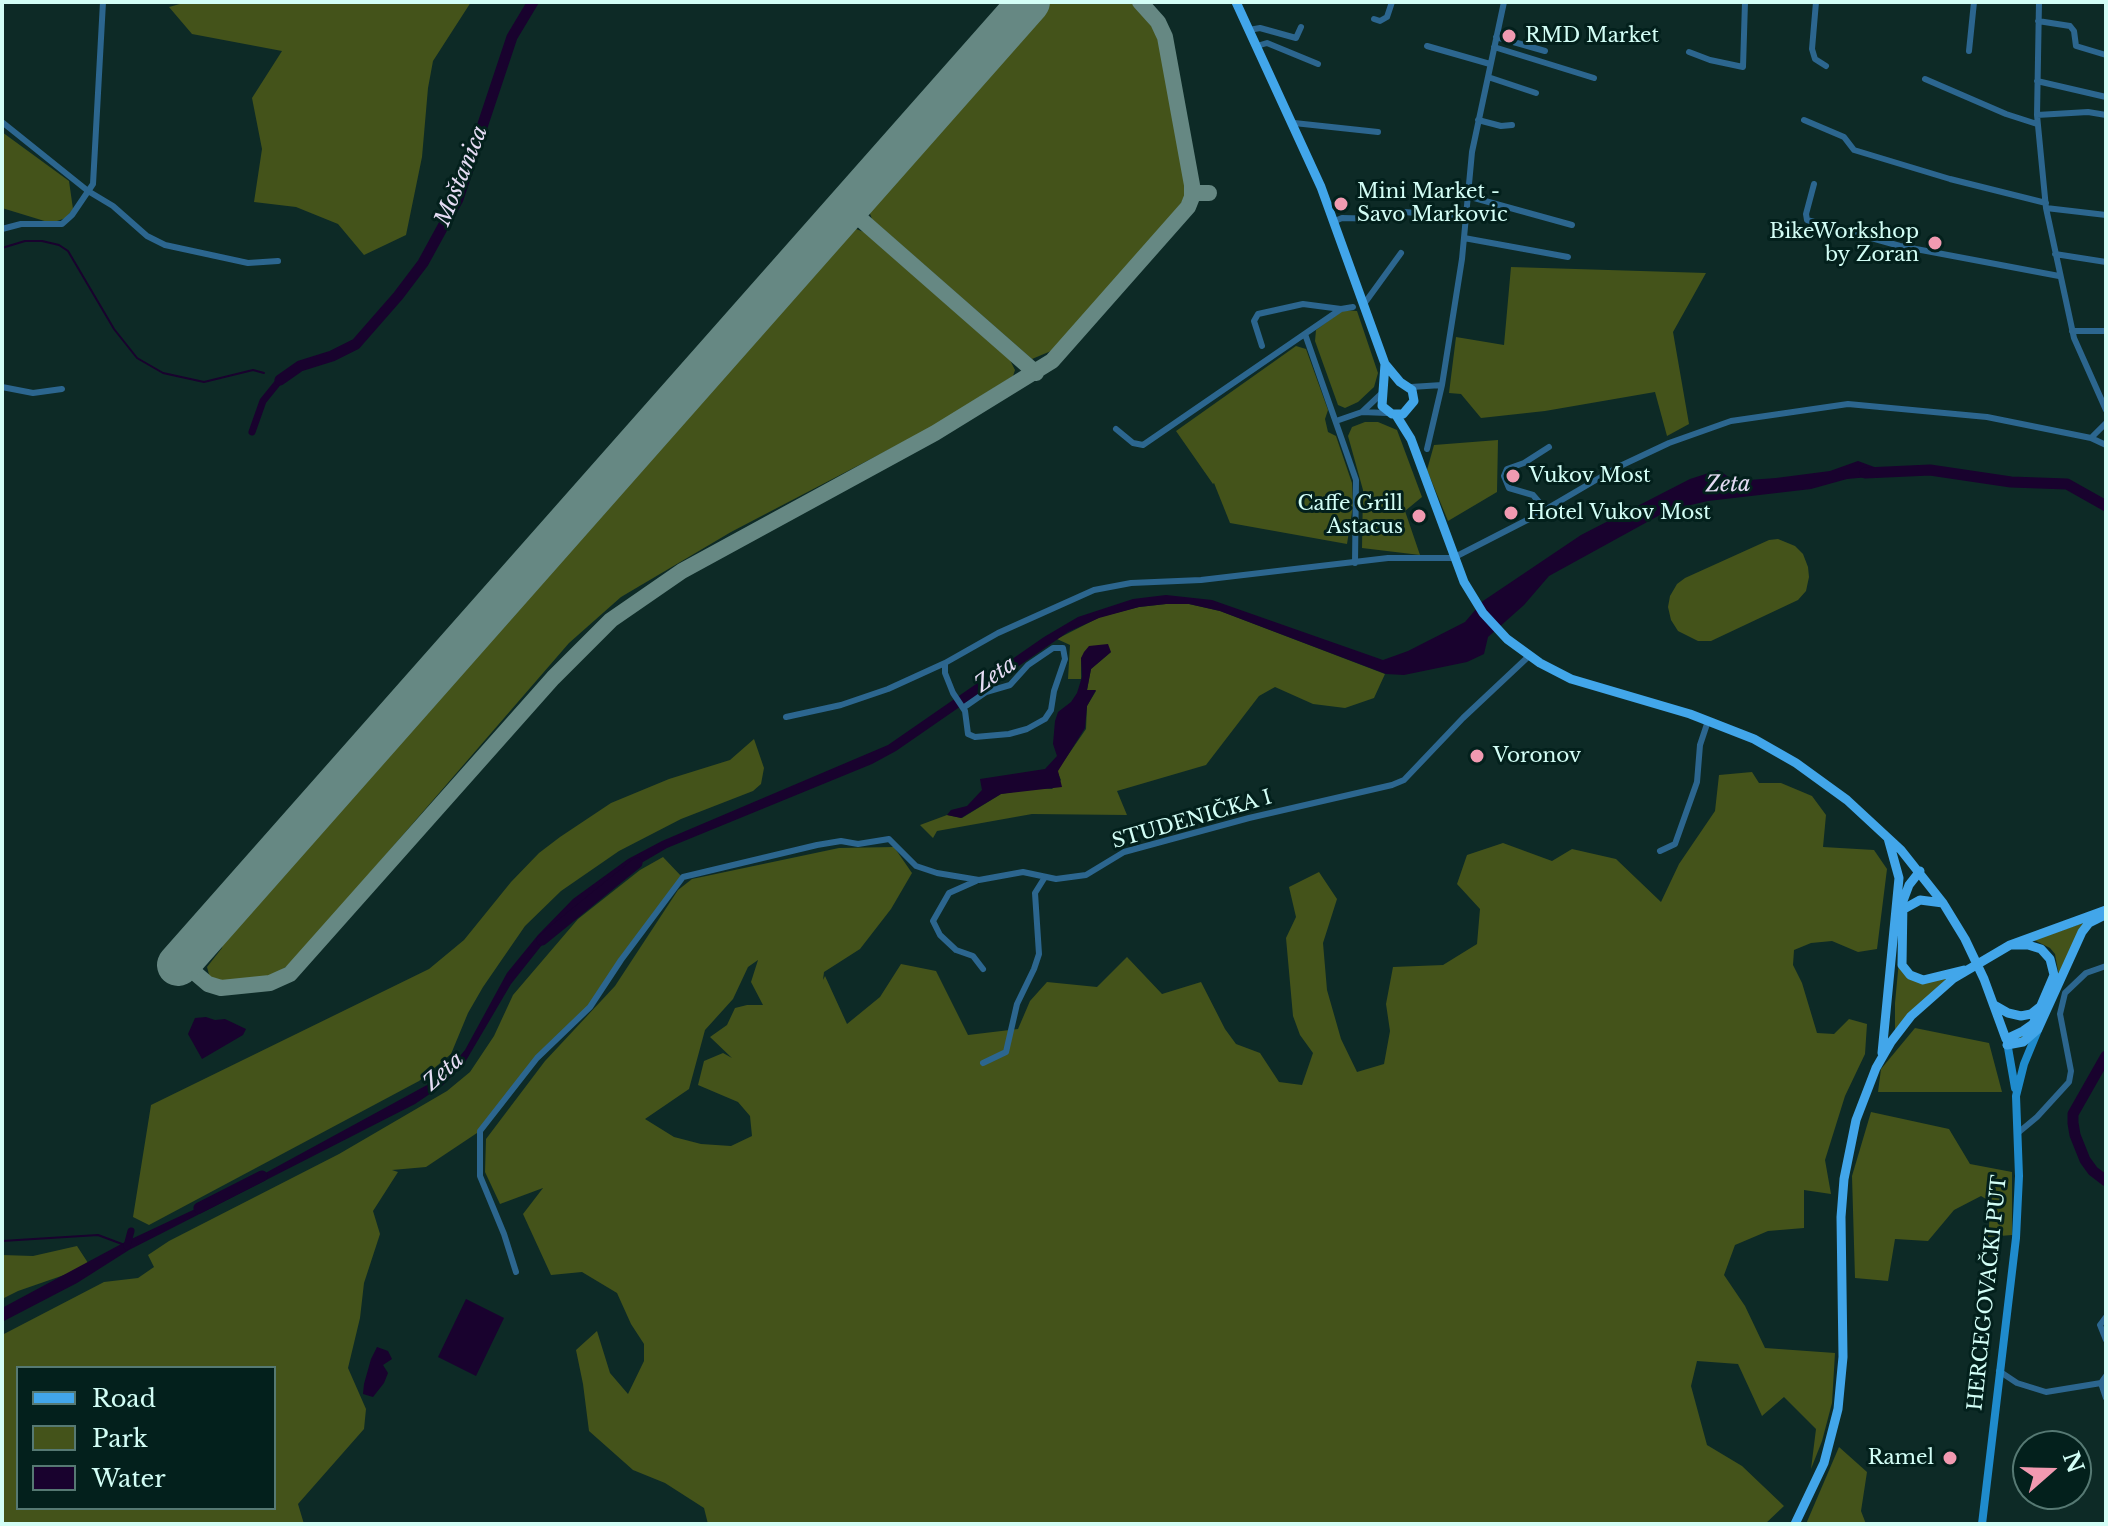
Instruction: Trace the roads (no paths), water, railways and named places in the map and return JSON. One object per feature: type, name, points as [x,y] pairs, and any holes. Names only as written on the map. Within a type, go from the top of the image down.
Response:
[{"type":"main road","points":[[1236,2],[1294,123],[1335,221],[1385,364],[1382,406],[1411,439],[1453,558],[1471,594],[1491,622],[1529,656],[1577,681],[1708,721],[1754,739],[1807,770],[1887,836],[1920,871],[1965,939],[1994,1005],[2006,1042],[2016,1096]]},
{"type":"main road","points":[[1385,364],[1404,384],[1411,406],[1411,439]]},
{"type":"main road","points":[[1383,391],[1404,384]]},
{"type":"main road","points":[[1391,414],[1411,406]]},
{"type":"main road","points":[[1882,1057],[1899,878],[1887,836]]},
{"type":"main road","points":[[1899,878],[1908,872],[1920,871]]},
{"type":"main road","points":[[1920,871],[1908,888],[1902,910],[1900,958],[1908,974],[1926,980],[1967,970]]},
{"type":"main road","points":[[1902,910],[1920,900],[1943,903]]},
{"type":"main road","points":[[1795,1524],[1824,1463],[1838,1409],[1843,1357],[1841,1217],[1844,1179],[1858,1112],[1882,1057],[1920,1007],[1967,970],[2010,945],[2106,912]]},
{"type":"main road","points":[[2016,1096],[2038,1029],[2082,932],[2089,923],[2106,912]]},
{"type":"main road","points":[[2006,1042],[2031,1026],[2054,975],[2050,959],[2041,949],[2010,945]]},
{"type":"main road","points":[[1994,1005],[2019,1016],[2031,1014],[2042,1006]]},
{"type":"main road","points":[[2006,1042],[2026,1041],[2038,1029]]},
{"type":"main road","name":"HERCEGOVAČKI PUT","points":[[1982,1524],[2016,1238],[2019,1132],[2016,1096]]},
{"type":"street","points":[[2,229],[21,224],[62,224],[93,184],[103,2]]},
{"type":"street","points":[[1374,19],[1380,21],[1387,17],[1392,2]]},
{"type":"street","points":[[1427,449],[1442,385],[1478,120],[1503,2]]},
{"type":"street","points":[[1689,52],[1743,67],[1744,2]]},
{"type":"street","points":[[1816,2],[1812,49],[1815,59],[1826,66]]},
{"type":"street","points":[[1969,51],[1974,2]]},
{"type":"street","points":[[2039,2],[2037,124],[2046,205],[2072,331],[2106,410]]},
{"type":"street","points":[[2038,21],[2070,26],[2074,31],[2073,43],[2078,48],[2106,55]]},
{"type":"street","points":[[1249,30],[1260,28],[1296,38],[1301,27]]},
{"type":"street","points":[[1496,37],[1545,51]]},
{"type":"street","points":[[1257,46],[1267,43],[1318,64]]},
{"type":"street","points":[[1427,46],[1490,64]]},
{"type":"street","points":[[1494,47],[1594,78]]},
{"type":"street","points":[[1488,77],[1536,93]]},
{"type":"street","points":[[1925,79],[2037,124]]},
{"type":"street","points":[[2037,81],[2106,97]]},
{"type":"street","points":[[2037,115],[2088,112],[2106,115]]},
{"type":"street","points":[[1478,120],[1501,126],[1512,125]]},
{"type":"street","points":[[1804,120],[1844,137],[1854,150],[2046,205],[2106,215]]},
{"type":"street","points":[[2,122],[88,191],[113,206],[147,236],[165,245],[248,263],[278,261]]},
{"type":"street","points":[[1294,123],[1378,132]]},
{"type":"street","points":[[1814,184],[1807,220],[1900,246],[2059,276]]},
{"type":"street","points":[[1467,196],[1572,225]]},
{"type":"street","points":[[1335,221],[1342,218],[1382,220],[1404,212],[1465,217]]},
{"type":"street","points":[[1464,238],[1568,257]]},
{"type":"street","points":[[1364,304],[1401,253]]},
{"type":"street","points":[[2055,254],[2106,262]]},
{"type":"street","points":[[1262,346],[1254,321],[1258,314],[1303,304],[1341,309],[1353,307]]},
{"type":"street","points":[[1116,429],[1133,443],[1143,445],[1341,309]]},
{"type":"street","points":[[2072,331],[2106,331]]},
{"type":"street","points":[[1305,334],[1356,480],[1355,563]]},
{"type":"street","points":[[1404,384],[1442,385]]},
{"type":"street","points":[[2,387],[33,393],[62,389]]},
{"type":"street","points":[[1411,406],[1429,387]]},
{"type":"street","points":[[1362,412],[1383,391]]},
{"type":"street","points":[[786,717],[865,697],[945,663],[989,638],[1094,590],[1131,583],[1201,580],[1388,558],[1453,558],[1618,467],[1669,443],[1731,421],[1848,404],[1987,417],[2091,438],[2106,445]]},
{"type":"street","points":[[1336,421],[1362,412],[1391,414]]},
{"type":"street","points":[[2091,438],[2106,423]]},
{"type":"street","points":[[1545,509],[1533,495],[1509,488],[1504,476],[1507,469],[1549,447]]},
{"type":"street","points":[[945,663],[945,673],[963,707],[970,736],[1009,734],[1042,722],[1051,710],[1065,659],[1063,648],[1053,648],[1028,665],[1010,685],[986,692],[963,707]]},
{"type":"street","name":"STUDENIČKA I","points":[[516,1272],[480,1176],[480,1131],[537,1058],[590,1007],[683,877],[817,845],[841,841],[858,844],[889,839],[916,866],[927,871],[979,880],[1023,872],[1056,879],[1086,875],[1124,852],[1404,780],[1463,718],[1529,656]]},
{"type":"street","points":[[1660,851],[1675,844],[1697,782],[1700,745],[1708,721]]},
{"type":"street","points":[[983,1063],[1006,1052],[1017,1004],[1039,954],[1035,893],[1045,877]]},
{"type":"street","points":[[979,880],[949,893],[933,921],[940,935],[956,950],[973,956],[983,969]]},
{"type":"street","points":[[2019,1132],[2069,1082],[2071,1071],[2060,1014],[2065,993],[2086,973],[2106,966]]},
{"type":"street","points":[[2106,1317],[2100,1325],[2106,1340]]},
{"type":"street","points":[[1999,1371],[2017,1383],[2046,1392],[2101,1383],[2106,1376]]},
{"type":"street","points":[[2101,1383],[2106,1398]]},
{"type":"water","points":[[1858,461],[1877,468],[1880,476],[1847,479],[1811,489],[1708,501],[1669,510],[1549,576],[1524,605],[1488,637],[1484,654],[1467,662],[1404,675],[1386,674],[1220,611],[1189,604],[1139,607],[1099,618],[1068,632],[896,751],[872,764],[667,848],[614,879],[561,921],[511,984],[464,1064],[443,1085],[415,1104],[129,1250],[77,1283],[2,1322],[2,1308],[125,1242],[225,1195],[427,1085],[448,1070],[465,1050],[507,973],[538,935],[573,899],[628,859],[662,841],[888,745],[1044,637],[1078,617],[1133,599],[1166,595],[1212,600],[1383,660],[1465,622],[1483,601],[1581,535],[1690,479],[1718,470],[1735,481],[1776,478],[1830,471]]},
{"type":"water","points":[[1108,644],[1111,652],[1091,669],[1087,690],[1096,690],[1087,706],[1085,728],[1058,771],[1062,787],[1001,794],[961,818],[947,815],[951,810],[967,806],[982,790],[980,779],[1045,769],[1057,756],[1053,744],[1055,721],[1058,712],[1077,693],[1084,652],[1089,646]]},
{"type":"water","points":[[195,1018],[225,1019],[246,1029],[243,1035],[202,1059],[188,1034]]},
{"type":"water","points":[[466,1299],[504,1318],[476,1376],[438,1357]]},
{"type":"water","points":[[377,1347],[388,1351],[392,1359],[383,1365],[388,1373],[373,1397],[363,1394]]},
{"type":"waterway","name":"Moštanica","points":[[280,380],[300,366],[356,344],[423,263],[458,199],[512,37],[533,2]]},
{"type":"waterway","name":"Moštanica","points":[[2,248],[25,241],[42,241],[68,251],[114,329],[137,358],[163,373],[204,382],[253,370],[264,373]]},
{"type":"waterway","points":[[252,432],[263,401],[280,380]]},
{"type":"waterway","name":"Zeta","points":[[1865,473],[1930,470],[2011,482],[2067,484],[2106,506]]},
{"type":"waterway","name":"Zeta","points":[[542,940],[637,863]]},
{"type":"waterway","name":"Zeta","points":[[2106,1056],[2073,1114],[2075,1135],[2085,1160],[2106,1181]]},
{"type":"waterway","name":"Zeta","points":[[199,1208],[262,1176]]},
{"type":"waterway","points":[[127,1246],[131,1231]]},
{"type":"waterway","points":[[2,1241],[98,1235],[122,1244]]},
{"type":"place","name":"RMD Market","points":[[1509,36]]},
{"type":"place","name":"Mini Market - Savo Markovic","points":[[1341,204]]},
{"type":"place","name":"BikeWorkshop by Zoran","points":[[1935,243]]},
{"type":"place","name":"Vukov Most","points":[[1513,476]]},
{"type":"place","name":"Hotel Vukov Most","points":[[1511,513]]},
{"type":"place","name":"Caffe Grill Astacus","points":[[1419,516]]},
{"type":"place","name":"Voronov","points":[[1477,756]]},
{"type":"place","name":"Ramel","points":[[1950,1458]]}]
